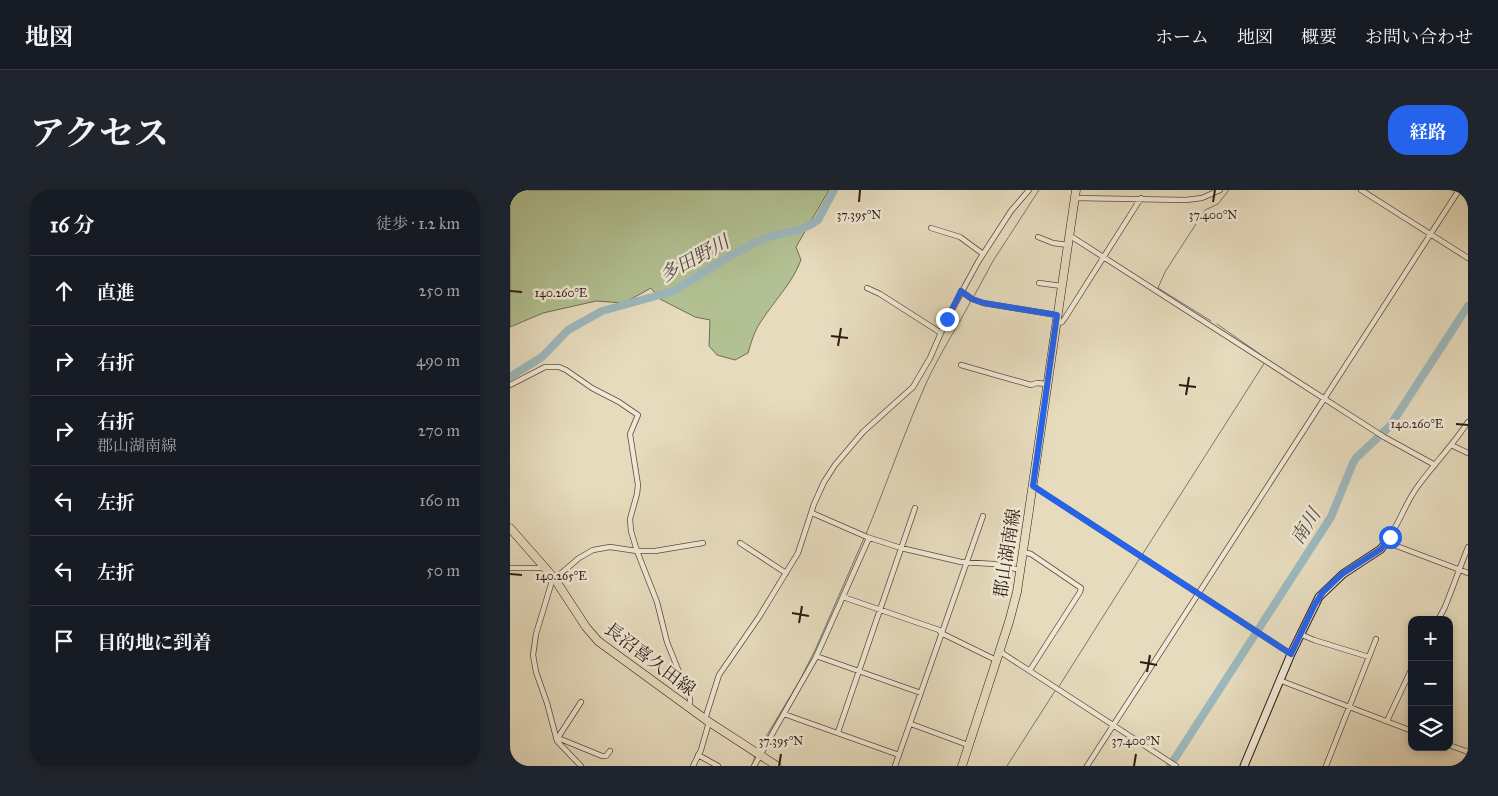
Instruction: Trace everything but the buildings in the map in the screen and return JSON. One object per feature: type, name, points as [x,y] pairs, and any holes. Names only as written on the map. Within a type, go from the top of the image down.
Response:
[{"type":"main road","name":"郡山湖南線","points":[[962,766],[1012,610],[1020,570],[1076,194]]},
{"type":"main road","name":"長沼喜久田線","points":[[510,528],[554,578],[586,627],[598,641],[707,721],[777,766]]},
{"type":"street","points":[[692,766],[702,747],[719,675],[759,617],[801,547],[818,493],[830,473],[863,432],[913,387],[930,358],[961,291],[1011,211],[1029,190]]},
{"type":"street","points":[[1076,194],[1194,199],[1209,196],[1220,190]]},
{"type":"street","points":[[1361,190],[1468,258]]},
{"type":"street","points":[[1087,766],[1459,190]]},
{"type":"street","points":[[1056,324],[1062,322],[1065,318],[1141,198]]},
{"type":"street","points":[[930,228],[958,236],[983,254]]},
{"type":"street","points":[[1069,234],[1384,437],[1435,465]]},
{"type":"street","points":[[1038,237],[1068,245]]},
{"type":"street","points":[[1039,283],[1062,286]]},
{"type":"street","points":[[867,288],[880,294],[941,333]]},
{"type":"street","points":[[961,291],[972,299],[984,303],[1057,315]]},
{"type":"street","points":[[961,365],[1031,385],[1037,383],[1047,384]]},
{"type":"street","points":[[510,385],[545,367],[555,366],[562,368],[637,414],[630,434],[638,485],[631,513],[630,526],[637,551],[654,595],[666,642],[688,694],[690,708]]},
{"type":"street","points":[[1244,766],[1279,680],[1315,604],[1323,592],[1342,574],[1381,549],[1400,520],[1413,492],[1452,445],[1468,422]]},
{"type":"street","points":[[1452,445],[1468,453]]},
{"type":"street","points":[[1033,486],[1291,654]]},
{"type":"street","points":[[838,732],[915,508]]},
{"type":"street","points":[[812,512],[869,538],[900,548],[967,562],[994,564],[1020,570]]},
{"type":"street","points":[[895,766],[983,516]]},
{"type":"street","points":[[754,766],[816,656],[869,538]]},
{"type":"street","points":[[1386,542],[1468,573]]},
{"type":"street","points":[[581,766],[561,747],[557,739],[536,672],[533,655],[536,634],[554,578],[579,558],[593,550],[610,547],[637,551],[655,551],[703,543]]},
{"type":"street","points":[[740,543],[786,573]]},
{"type":"street","points":[[1440,616],[1468,547]]},
{"type":"street","points":[[1023,552],[1031,554],[1081,588],[1030,670]]},
{"type":"street","points":[[510,568],[546,568]]},
{"type":"street","points":[[842,597],[939,630],[941,633],[996,660]]},
{"type":"street","points":[[1300,634],[1368,657]]},
{"type":"street","points":[[1326,766],[1376,639]]},
{"type":"street","points":[[999,650],[1175,765]]},
{"type":"street","points":[[816,656],[921,692]]},
{"type":"street","points":[[1387,721],[1408,676]]},
{"type":"street","points":[[1279,680],[1408,729]]},
{"type":"street","points":[[557,739],[581,702]]},
{"type":"street","points":[[784,714],[899,755]]},
{"type":"street","points":[[910,724],[968,744]]},
{"type":"street","points":[[557,739],[602,756],[606,756],[610,751]]},
{"type":"street","points":[[1453,746],[1468,752]]},
{"type":"street","points":[[698,755],[718,766]]},
{"type":"green space","points":[[510,190],[829,190],[796,247],[801,260],[793,277],[758,326],[748,353],[735,360],[717,355],[709,346],[710,320],[695,317],[660,299],[651,288],[624,303],[596,301],[543,313],[510,327]]},
{"type":"waterway","name":"多田野川","points":[[510,377],[542,357],[568,330],[602,311],[674,291],[754,243],[768,237],[799,230],[812,224],[818,220],[834,190]]},
{"type":"waterway","points":[[973,298],[993,261],[1039,190]]},
{"type":"waterway","points":[[1211,321],[1158,288],[1165,272],[1205,210],[1218,204],[1229,190]]},
{"type":"waterway","points":[[866,534],[930,375],[971,301]]},
{"type":"waterway","name":"南川","points":[[1170,766],[1331,517],[1356,458],[1390,426],[1468,306]]},
{"type":"waterway","points":[[1217,324],[1267,359]]},
{"type":"waterway","points":[[1142,555],[1265,362]]},
{"type":"waterway","points":[[758,750],[800,680],[864,538]]},
{"type":"waterway","points":[[1058,688],[1140,558]]},
{"type":"waterway","points":[[1007,766],[1055,691]]},
{"type":"waterway","points":[[752,766],[755,756]]},
{"type":"route","points":[[947,319],[961,291],[972,299],[984,303],[1057,315],[1033,486],[1291,654],[1318,597],[1342,574],[1381,549],[1390,537]]}]
